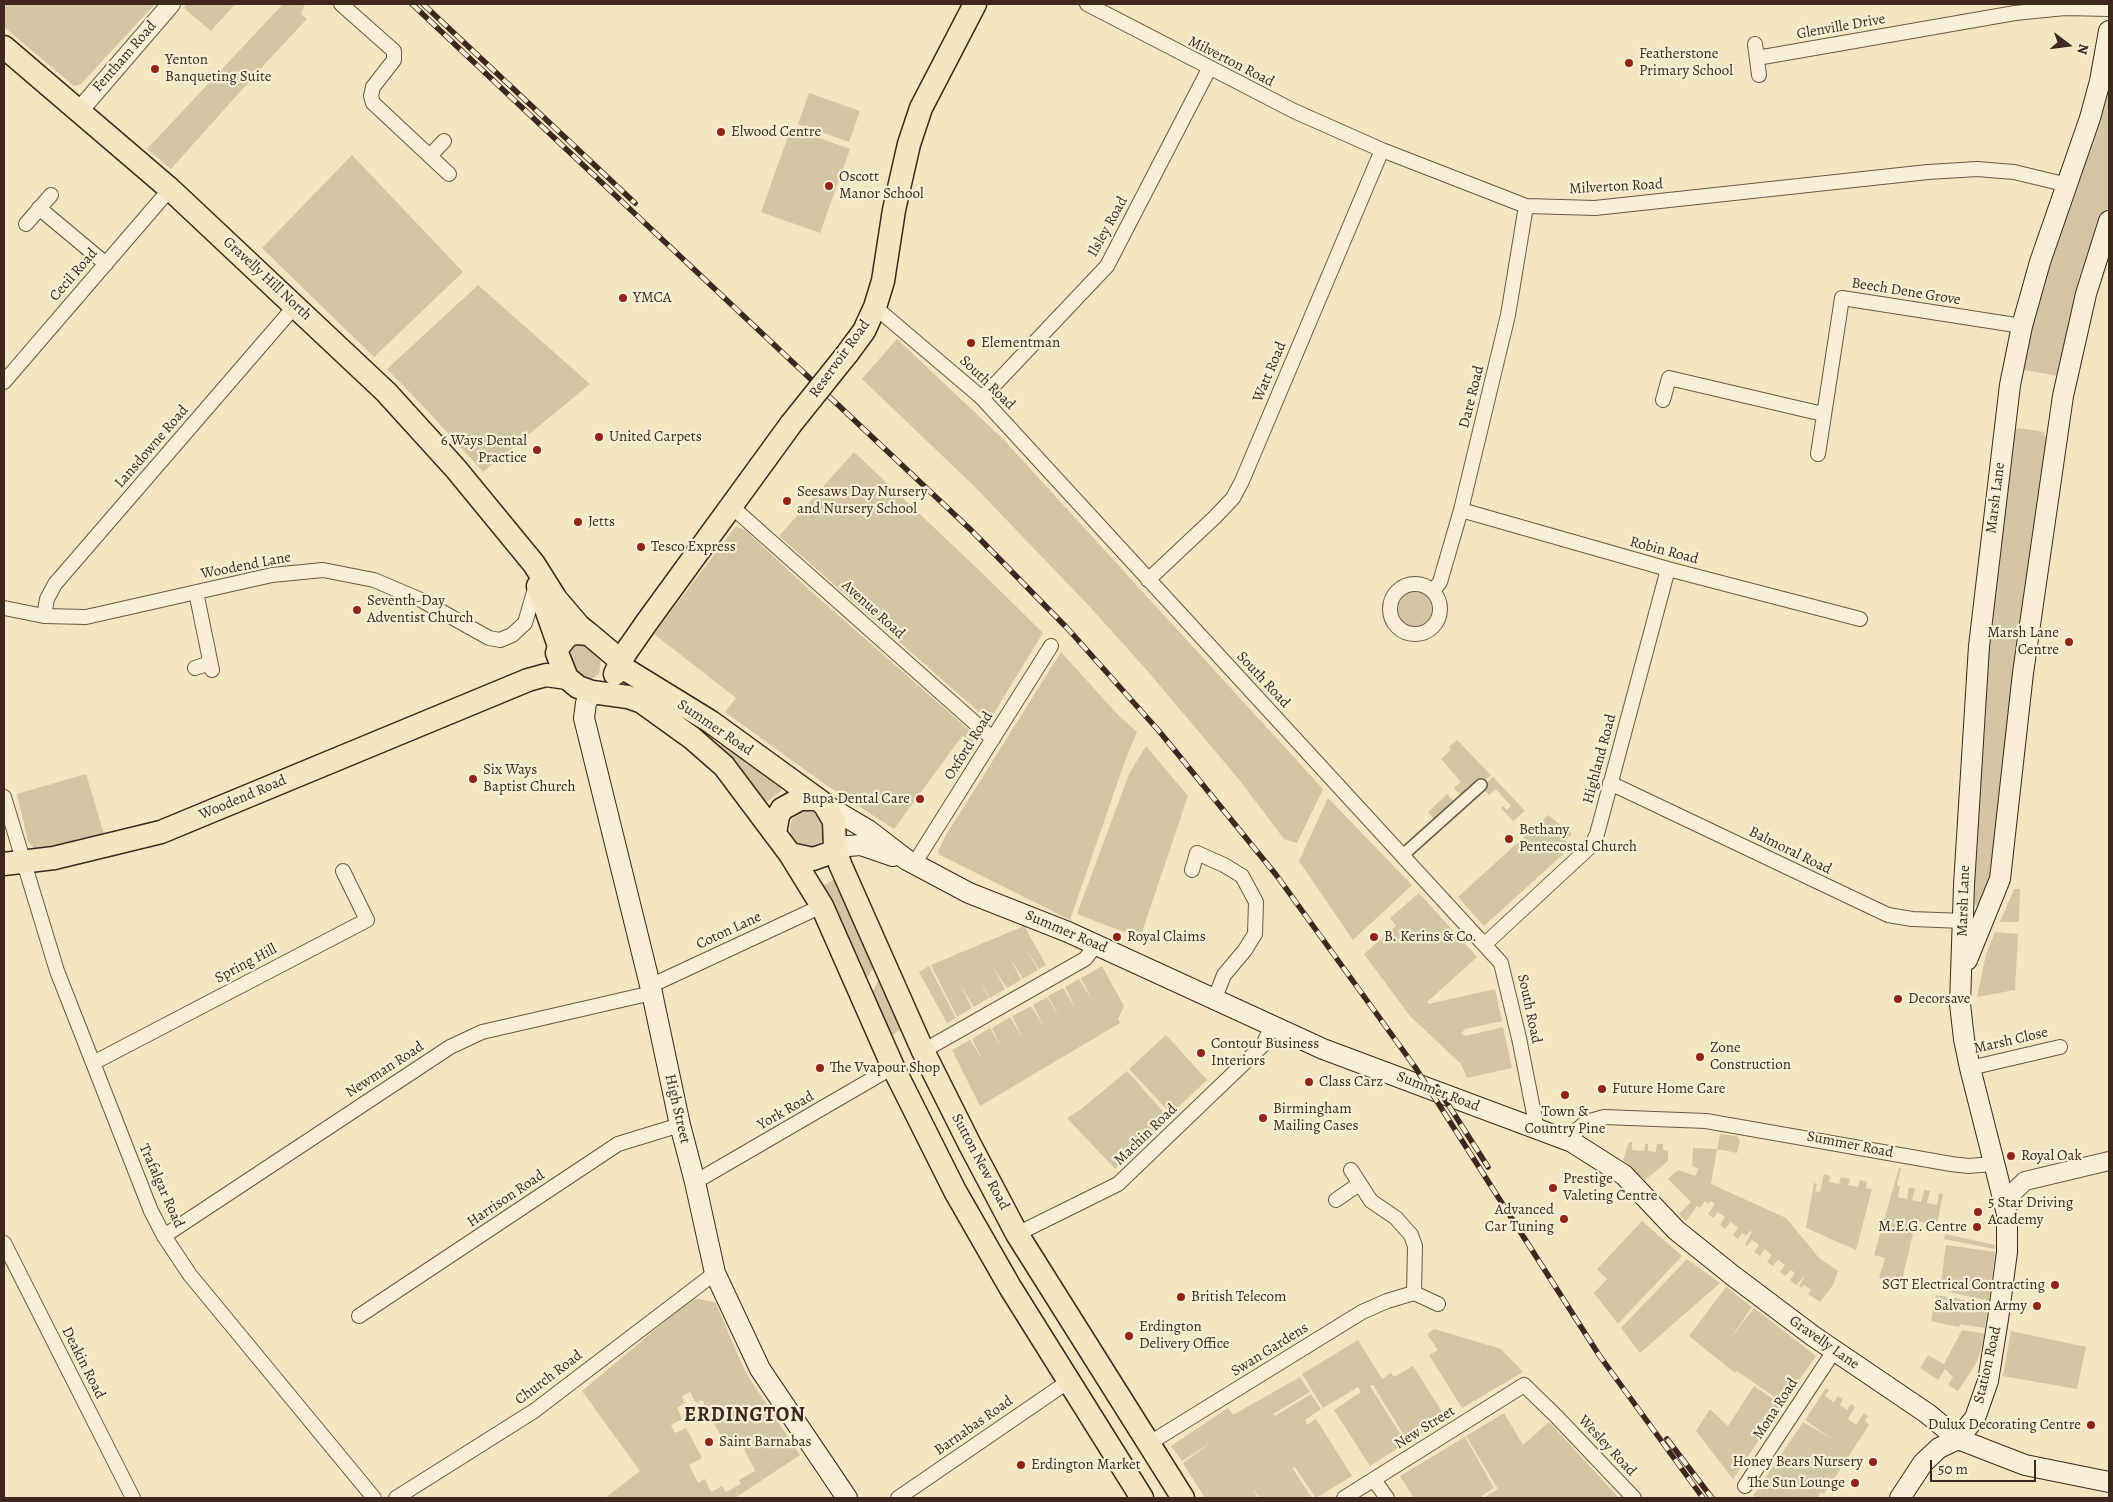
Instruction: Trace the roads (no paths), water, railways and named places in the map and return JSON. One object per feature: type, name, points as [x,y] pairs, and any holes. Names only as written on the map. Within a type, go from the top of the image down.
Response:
[{"type":"main road","name":"Reservoir Road","points":[[621,663],[647,622],[791,424],[864,331],[875,307],[883,281],[905,163],[915,126],[934,81],[975,4]]},
{"type":"main road","name":"Marsh Lane","points":[[2004,1201],[1992,1164],[1961,1022],[1963,921],[1972,750],[1983,609],[2010,385],[2022,326],[2040,262],[2068,185],[2100,81],[2109,31]]},
{"type":"main road","name":"Gravelly Hill North","points":[[4,47],[170,189],[386,392],[456,469],[509,532],[534,564],[556,599],[579,626],[592,635]]},
{"type":"main road","name":"Marsh Lane","points":[[1961,979],[1975,937],[1991,907],[2000,879],[2028,636],[2063,396],[2086,294],[2109,221]]},
{"type":"main road","name":"Gravelly Hill North","points":[[509,532],[537,582],[558,650]]},
{"type":"main road","name":"Reservoir Road","points":[[592,635],[625,634],[647,622]]},
{"type":"main road","points":[[576,633],[592,635],[621,663],[609,682],[594,692],[578,687],[567,678],[558,650],[568,635],[576,633]]},
{"type":"main road","name":"Woodend Road","points":[[474,702],[558,650]]},
{"type":"main road","name":"Summer Road","points":[[621,663],[711,722],[820,801],[868,830],[911,862],[970,893],[1096,945],[1324,1049],[1572,1142]]},
{"type":"main road","name":"Woodend Road","points":[[14,863],[161,832],[474,702],[546,675],[567,678]]},
{"type":"main road","name":"Summer Road","points":[[594,692],[628,697],[642,702],[692,738],[724,766],[775,834]]},
{"type":"main road","name":"High Street","points":[[594,692],[586,703],[584,718],[651,990],[680,1125],[696,1182],[715,1273],[760,1369],[847,1498]]},
{"type":"main road","points":[[820,801],[800,799],[782,809],[778,816],[775,834],[790,854],[822,906],[893,1067],[955,1191],[1010,1287],[1142,1498]]},
{"type":"main road","name":"Sutton New Road","points":[[820,801],[834,821],[835,847],[840,864],[923,1051],[1017,1234],[1183,1498]]},
{"type":"main road","name":"Summer Road","points":[[835,847],[861,845],[911,862]]},
{"type":"main road","points":[[790,854],[813,859],[830,853],[835,847]]},
{"type":"main road","name":"Gravelly Lane","points":[[1572,1142],[1624,1175],[1676,1230],[1834,1351],[1928,1414],[1958,1439],[2025,1465],[2109,1482]]},
{"type":"main road","name":"Station Road","points":[[1900,1498],[1923,1463],[1938,1448],[1958,1439],[1975,1418],[1988,1381],[2007,1252],[2007,1222],[2004,1201]]},
{"type":"street","name":"Fentham Road","points":[[79,111],[172,4]]},
{"type":"street","points":[[340,4],[394,50],[394,60],[373,87],[372,103],[449,174]]},
{"type":"street","name":"Milverton Road","points":[[1087,4],[1208,69],[1294,112],[1382,150],[1526,206],[1595,208],[1928,172],[1977,170],[2014,172],[2068,185]]},
{"type":"street","name":"Glenville Drive","points":[[1759,75],[1756,51],[2014,9],[2109,9]]},
{"type":"street","name":"Ilsley Road","points":[[982,398],[1107,266],[1208,69]]},
{"type":"street","points":[[430,156],[444,140]]},
{"type":"street","name":"Watt Road","points":[[1148,580],[1215,517],[1232,498],[1242,481],[1382,150]]},
{"type":"street","name":"Cecil Road","points":[[4,382],[170,189]]},
{"type":"street","points":[[26,224],[51,195]]},
{"type":"street","name":"Dare Road","points":[[1433,591],[1440,582],[1461,510],[1508,315],[1526,206]]},
{"type":"street","points":[[39,208],[106,264]]},
{"type":"street","name":"Beech Dene Grove","points":[[1818,454],[1842,298],[2022,326]]},
{"type":"street","name":"Lansdowne Road","points":[[44,616],[47,599],[55,584],[295,306]]},
{"type":"street","name":"South Road","points":[[875,307],[982,398],[1501,963],[1537,1129]]},
{"type":"street","points":[[1663,400],[1669,378],[1823,414]]},
{"type":"street","name":"Avenue Road","points":[[731,506],[993,739]]},
{"type":"street","name":"Robin Road","points":[[1461,510],[1668,569],[1860,619]]},
{"type":"street","name":"Highland Road","points":[[1485,944],[1592,845],[1598,834],[1610,782],[1668,569]]},
{"type":"street","name":"Woodend Lane","points":[[4,608],[44,616],[86,617],[272,575],[323,570],[374,580],[421,600],[489,638],[500,640],[512,635],[525,623],[537,582]]},
{"type":"street","points":[[195,668],[211,667],[196,592]]},
{"type":"street","name":"Oxford Road","points":[[911,862],[993,739],[1051,646]]},
{"type":"street","name":"Balmoral Road","points":[[1610,782],[1888,914],[1912,919],[1963,921]]},
{"type":"street","points":[[1403,855],[1480,785]]},
{"type":"street","name":"Trafalgar Road","points":[[4,797],[14,863],[151,1211],[164,1236],[190,1275],[374,1498]]},
{"type":"street","points":[[1192,870],[1197,853],[1224,865],[1242,876],[1256,902],[1255,934],[1245,950],[1224,975],[1214,998]]},
{"type":"street","name":"Spring Hill","points":[[93,1063],[367,920],[343,871]]},
{"type":"street","name":"Coton Lane","points":[[651,990],[822,906]]},
{"type":"street","points":[[923,1051],[1085,959],[1096,945]]},
{"type":"street","name":"Newman Road","points":[[164,1236],[450,1047],[482,1032],[651,990]]},
{"type":"street","name":"Machin Road","points":[[1017,1234],[1118,1184],[1263,1045],[1272,1026]]},
{"type":"street","name":"Marsh Close","points":[[1970,1068],[2060,1047]]},
{"type":"street","name":"York Road","points":[[696,1182],[893,1067]]},
{"type":"street","name":"Summer Road","points":[[1572,1142],[1577,1130],[1586,1122],[1604,1117],[1706,1121],[1951,1164],[1969,1166],[1992,1164]]},
{"type":"street","name":"Harrison Road","points":[[359,1316],[618,1144],[680,1125]]},
{"type":"street","points":[[2004,1201],[2025,1181],[2109,1161]]},
{"type":"street","points":[[1351,1170],[1370,1200],[1396,1218],[1411,1235],[1415,1246],[1414,1293],[1438,1304]]},
{"type":"street","points":[[1336,1200],[1360,1184]]},
{"type":"street","name":"Deakin Road","points":[[4,1242],[133,1498]]},
{"type":"street","name":"Church Road","points":[[396,1498],[534,1411],[715,1273]]},
{"type":"street","name":"Swan Gardens","points":[[1148,1444],[1362,1312],[1387,1300],[1414,1293]]},
{"type":"street","name":"Mona Road","points":[[1745,1486],[1834,1351]]},
{"type":"street","name":"Barnabas Road","points":[[898,1498],[1069,1381]]},
{"type":"street","name":"Wesley Road","points":[[1524,1385],[1634,1498]]},
{"type":"street","name":"New Street","points":[[1344,1498],[1524,1385]]},
{"type":"street","points":[[1374,1480],[1387,1498]]},
{"type":"railway","points":[[412,4],[971,530],[1068,629],[1159,731],[1277,876],[1415,1067],[1599,1355],[1703,1498]]},
{"type":"railway","points":[[423,4],[635,203]]},
{"type":"railway","points":[[1437,1087],[1488,1167]]},
{"type":"railway","points":[[1667,1439],[1712,1498]]},
{"type":"place","name":"Featherstone Primary School","points":[[1629,63]]},
{"type":"place","name":"Yenton Banqueting Suite","points":[[155,69]]},
{"type":"place","name":"Elwood Centre","points":[[721,132]]},
{"type":"place","name":"Oscott Manor School","points":[[829,186]]},
{"type":"place","name":"YMCA","points":[[623,298]]},
{"type":"place","name":"Elementman","points":[[971,343]]},
{"type":"place","name":"United Carpets","points":[[599,437]]},
{"type":"place","name":"6 Ways Dental Practice","points":[[537,450]]},
{"type":"place","name":"Seesaws Day Nursery and Nursery School","points":[[787,501]]},
{"type":"place","name":"Jetts","points":[[578,522]]},
{"type":"place","name":"Tesco Express","points":[[641,547]]},
{"type":"place","name":"Seventh-Day Adventist Church","points":[[357,610]]},
{"type":"place","name":"Marsh Lane Centre","points":[[2069,642]]},
{"type":"place","name":"Six Ways Baptist Church","points":[[473,779]]},
{"type":"place","name":"Bupa Dental Care","points":[[920,799]]},
{"type":"place","name":"Bethany Pentecostal Church","points":[[1509,839]]},
{"type":"place","name":"Royal Claims","points":[[1117,937]]},
{"type":"place","name":"B. Kerins & Co.","points":[[1374,937]]},
{"type":"place","name":"Decorsave","points":[[1898,999]]},
{"type":"place","name":"Contour Business Interiors","points":[[1201,1053]]},
{"type":"place","name":"Zone Construction","points":[[1700,1057]]},
{"type":"place","name":"The Vvapour Shop","points":[[820,1068]]},
{"type":"place","name":"Class Carz","points":[[1309,1082]]},
{"type":"place","name":"Future Home Care","points":[[1602,1089]]},
{"type":"place","name":"Town & Country Pine","points":[[1565,1095]]},
{"type":"place","name":"Birmingham Mailing Cases","points":[[1263,1118]]},
{"type":"place","name":"Royal Oak","points":[[2011,1156]]},
{"type":"place","name":"Prestige Valeting Centre","points":[[1553,1188]]},
{"type":"place","name":"5 Star Driving Academy","points":[[1978,1212]]},
{"type":"place","name":"Advanced Car Tuning","points":[[1564,1219]]},
{"type":"place","name":"M.E.G. Centre","points":[[1977,1227]]},
{"type":"place","name":"SGT Electrical Contracting","points":[[2055,1285]]},
{"type":"place","name":"British Telecom","points":[[1181,1297]]},
{"type":"place","name":"Salvation Army","points":[[2037,1306]]},
{"type":"place","name":"Erdington Delivery Office","points":[[1129,1336]]},
{"type":"place","name":"Dulux Decorating Centre","points":[[2091,1425]]},
{"type":"place","name":"Saint Barnabas","points":[[709,1442]]},
{"type":"place","name":"Honey Bears Nursery","points":[[1873,1462]]},
{"type":"place","name":"Erdington Market","points":[[1021,1465]]},
{"type":"place","name":"The Sun Lounge","points":[[1855,1483]]},
{"type":"district","name":"ERDINGTON","points":[[745,1416]]}]
